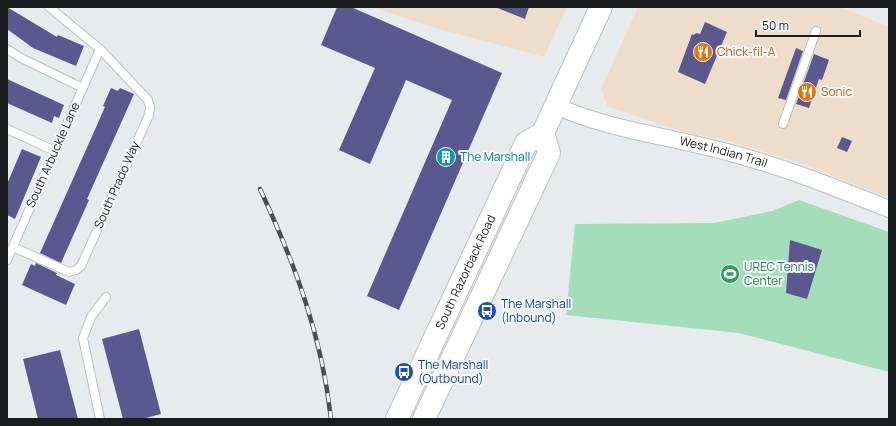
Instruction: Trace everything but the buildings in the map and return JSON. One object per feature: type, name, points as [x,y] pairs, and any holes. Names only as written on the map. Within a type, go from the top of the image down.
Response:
[{"type":"main road","points":[[544,133],[601,7]]},
{"type":"main road","name":"South Razorback Road","points":[[397,419],[526,143],[544,133],[549,153],[424,419]]},
{"type":"street","name":"West Indian Trail","points":[[556,106],[583,118],[736,154],[809,177],[889,209]]},
{"type":"lane","points":[[49,7],[100,49]]},
{"type":"lane","points":[[783,124],[816,31]]},
{"type":"lane","points":[[7,49],[83,88]]},
{"type":"lane","name":"South Arbuckle Lane","points":[[7,260],[100,49]]},
{"type":"lane","name":"South Prado Way","points":[[13,247],[69,272],[76,270],[81,266],[149,114],[150,107],[148,100],[100,49]]},
{"type":"lane","points":[[7,129],[55,151]]},
{"type":"lane","points":[[100,419],[82,338],[91,317],[106,297]]},
{"type":"shaded area","points":[[371,7],[567,7],[544,57],[432,27]]},
{"type":"shaded area","points":[[638,7],[841,7],[889,27],[889,198],[797,162],[725,140],[684,132],[607,106],[601,89]]},
{"type":"green space","name":"UREC Tennis Center","points":[[799,200],[889,232],[889,372],[739,333],[566,315],[575,224],[714,223],[772,211]]},
{"type":"railway","points":[[260,189],[285,245],[314,330],[327,388],[331,419]]},
{"type":"place","name":"Chick-fil-A","points":[[703,52]]},
{"type":"place","name":"Sonic","points":[[807,92]]},
{"type":"place","name":"The Marshall","points":[[446,157]]},
{"type":"place","name":"UREC Tennis Center","points":[[730,274]]},
{"type":"place","name":"The Marshall (Inbound)","points":[[487,311]]},
{"type":"place","name":"The Marshall (Outbound)","points":[[404,372]]}]
